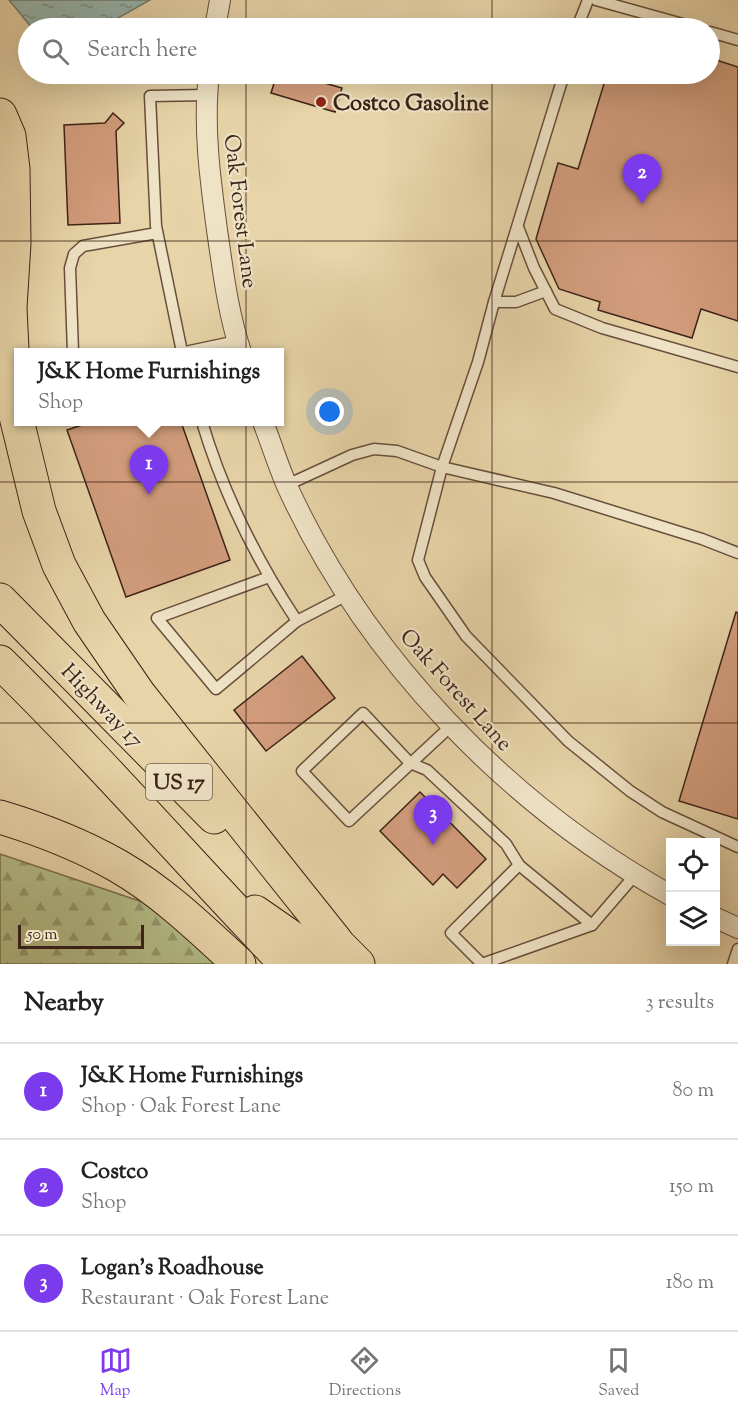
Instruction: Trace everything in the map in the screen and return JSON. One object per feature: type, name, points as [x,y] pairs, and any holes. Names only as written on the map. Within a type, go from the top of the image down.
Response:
[{"type":"highway","points":[[0,116],[9,136],[13,169],[14,243],[10,308],[14,391]]},
{"type":"highway","points":[[18,426],[39,511],[59,564],[89,621],[139,694],[327,953]]},
{"type":"highway","name":"Highway 17","points":[[0,600],[327,953],[358,964]]},
{"type":"highway","name":"Highway 17","points":[[0,662],[76,737],[201,876],[286,964]]},
{"type":"highway","points":[[0,817],[42,830],[118,866],[190,918],[239,964]]},
{"type":"highway","points":[[201,876],[294,939],[327,953]]},
{"type":"street","points":[[217,18],[220,0]]},
{"type":"street","name":"Oak Forest Lane","points":[[208,84],[209,173],[222,264],[239,347]]},
{"type":"street","name":"Oak Forest Lane","points":[[265,426],[287,485],[319,545],[349,594],[398,665],[452,725],[509,781],[566,827],[635,875],[666,893]]},
{"type":"street","points":[[720,920],[738,928]]},
{"type":"lane","points":[[581,18],[588,0]]},
{"type":"lane","points":[[596,0],[661,18]]},
{"type":"lane","points":[[720,35],[738,40]]},
{"type":"lane","points":[[561,84],[494,302],[478,362],[442,467],[418,560],[425,577],[466,636],[568,741],[630,791],[662,812],[738,848]]},
{"type":"lane","points":[[182,348],[157,233],[150,96],[207,95]]},
{"type":"lane","points":[[518,227],[555,309],[602,328],[738,367]]},
{"type":"lane","points":[[73,348],[70,268],[74,254],[83,246],[157,233]]},
{"type":"lane","points":[[494,302],[516,302],[546,291]]},
{"type":"lane","points":[[204,426],[235,510],[269,577],[297,621]]},
{"type":"lane","points":[[287,485],[352,455],[374,449],[397,451],[442,467],[544,491],[702,539],[738,553]]},
{"type":"lane","points":[[269,577],[157,618],[216,689],[297,621],[349,594]]},
{"type":"lane","points":[[452,725],[410,763],[349,821],[302,771],[363,713],[410,763],[427,770],[506,844],[519,865],[592,925]]},
{"type":"lane","points":[[519,865],[451,933],[482,964],[592,925],[635,875]]},
{"type":"lane","points":[[733,964],[738,949]]},
{"type":"green space","points":[[0,854],[190,918],[239,964],[0,964]]},
{"type":"water","points":[[9,0],[150,0],[118,18],[24,18]]},
{"type":"building","points":[[720,61],[738,67],[738,321],[701,309],[692,338],[598,310],[600,302],[559,289],[536,239],[558,163],[578,169],[604,84],[720,84]]},
{"type":"building","name":"Costco Gasoline","points":[[274,84],[328,84],[342,88],[335,112],[271,93]]},
{"type":"building","points":[[113,113],[124,123],[116,131],[120,223],[68,225],[64,125],[105,123]]},
{"type":"building","points":[[79,426],[182,426],[230,560],[126,597],[67,430]]},
{"type":"building","points":[[736,612],[738,613],[738,819],[679,801]]},
{"type":"building","points":[[302,656],[335,698],[266,751],[234,710]]},
{"type":"building","points":[[420,792],[486,859],[457,888],[443,874],[433,885],[380,831]]},
{"type":"place","name":"Costco Gasoline","points":[[321,102]]},
{"type":"place","name":"Costco","points":[[642,204]]},
{"type":"place","name":"J&K Home Furnishings","points":[[149,495]]},
{"type":"place","name":"Logan's Roadhouse","points":[[433,845]]}]
